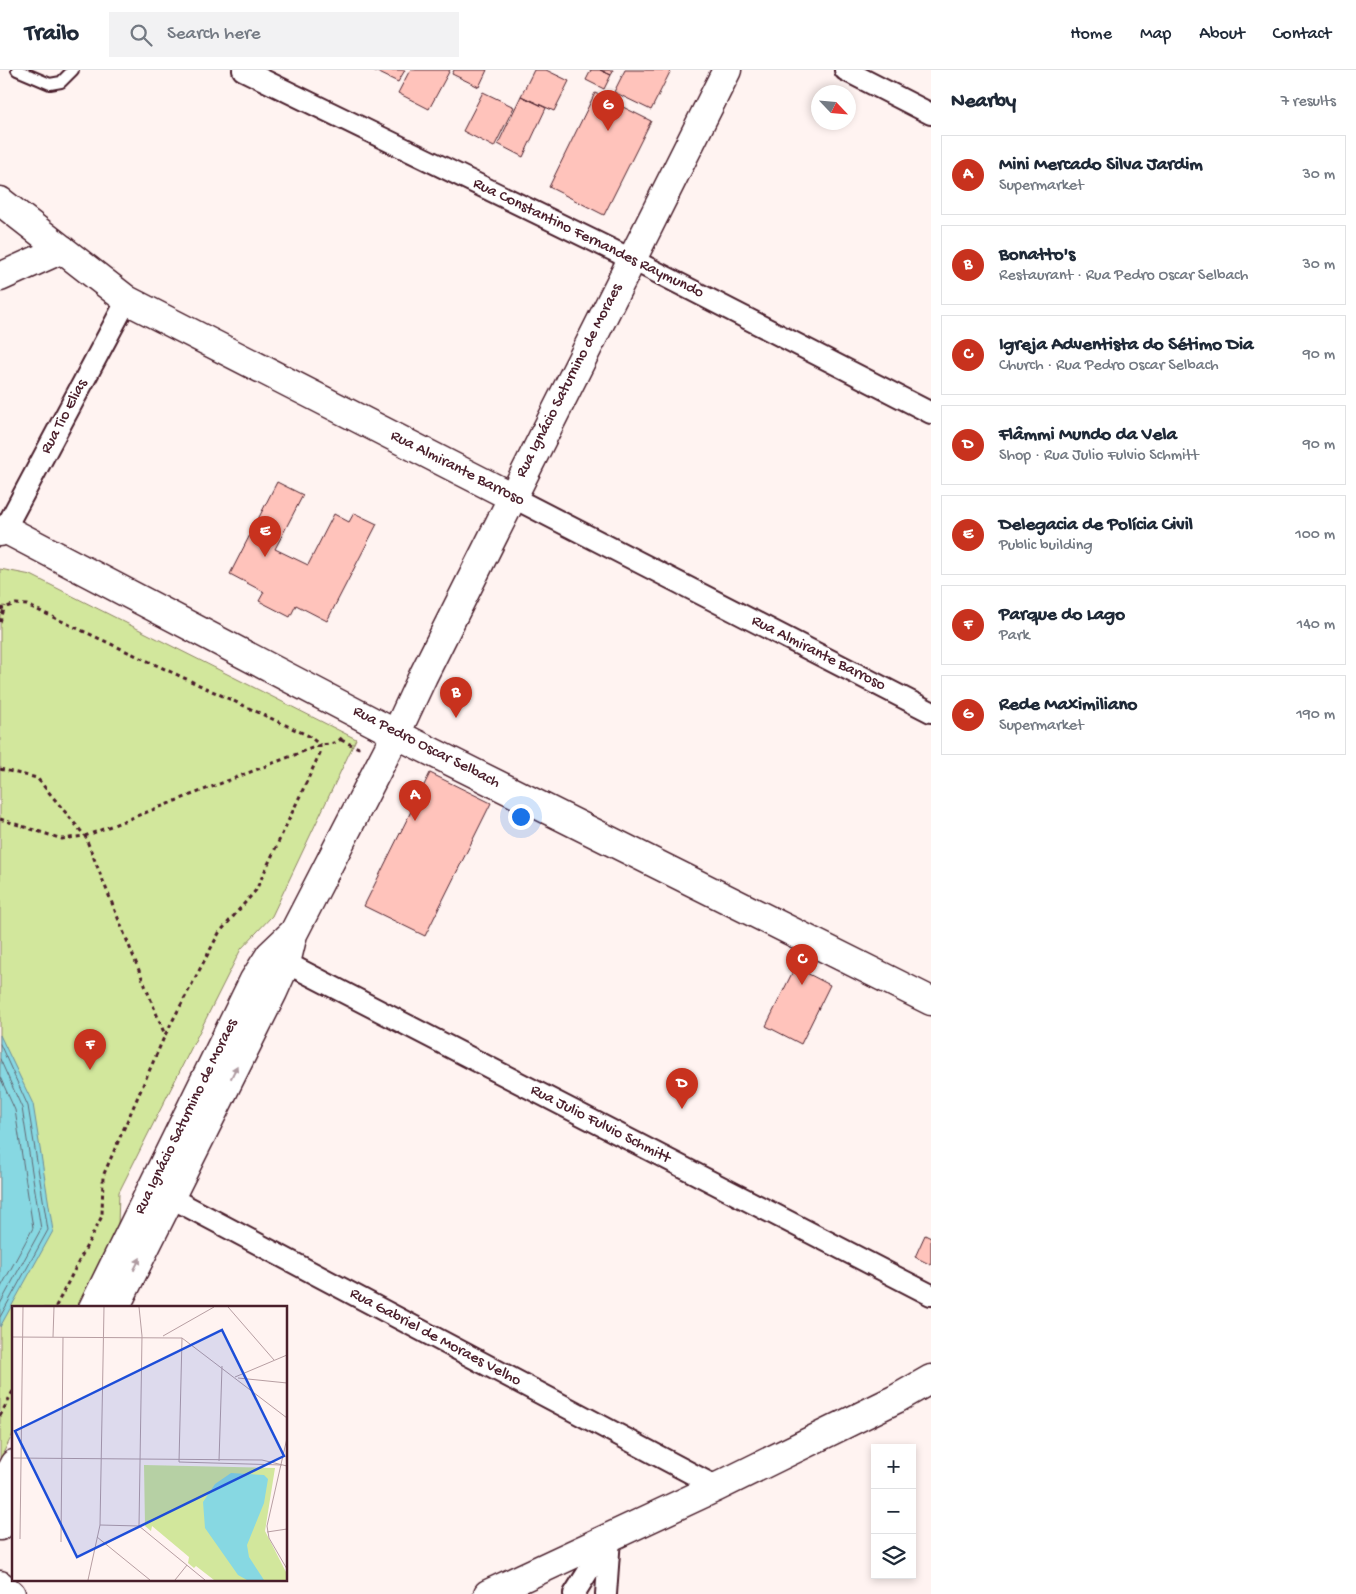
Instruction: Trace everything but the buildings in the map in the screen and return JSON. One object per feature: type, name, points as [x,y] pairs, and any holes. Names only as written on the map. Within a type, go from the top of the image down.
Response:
[{"type":"street","name":"Rua Constantino Fernandes Raymundo","points":[[243,70],[631,259],[931,412]]},
{"type":"street","name":"Rua Ignácio Saturnino de Moraes","points":[[116,1306],[162,1193],[209,1097],[254,980],[278,958],[292,934],[396,734],[512,497],[727,70]]},
{"type":"street","points":[[845,70],[931,114]]},
{"type":"street","name":"Rua Almirante Barroso","points":[[0,200],[126,300],[931,712]]},
{"type":"street","points":[[0,277],[62,249]]},
{"type":"street","name":"Rua Tio Elias","points":[[3,531],[126,300]]},
{"type":"street","name":"Rua Pedro Oscar Selbach","points":[[3,531],[396,734],[931,1000]]},
{"type":"street","name":"Rua Julio Fulvio Schmitt","points":[[278,958],[931,1295]]},
{"type":"street","name":"Rua Ignácio Saturnino de Moraes","points":[[94,1306],[162,1193]]},
{"type":"street","name":"Rua Gabriel de Moraes Velho","points":[[162,1193],[717,1487]]},
{"type":"street","points":[[488,1594],[717,1487],[896,1399],[931,1379]]},
{"type":"street","points":[[0,1490],[12,1468]]},
{"type":"street","points":[[0,1526],[12,1508]]},
{"type":"street","points":[[574,1594],[611,1536]]},
{"type":"street","points":[[606,1594],[611,1536]]},
{"type":"street","points":[[0,1585],[11,1594]]},
{"type":"lane","points":[[17,70],[50,84],[61,82],[73,70]]},
{"type":"path","points":[[0,609],[16,604],[27,605],[309,736],[320,745]]},
{"type":"path","points":[[0,622],[5,606]]},
{"type":"path","points":[[0,819],[62,839],[85,836],[320,745]]},
{"type":"path","points":[[56,1306],[102,1216],[103,1176],[165,1035],[219,933],[256,890],[320,753],[320,745]]},
{"type":"path","points":[[0,769],[37,778],[85,836],[165,1035]]},
{"type":"path","points":[[0,1416],[12,1393]]},
{"type":"green space","points":[[0,569],[31,575],[356,739],[272,916],[241,949],[119,1192],[118,1227],[78,1306],[12,1306],[12,1436],[0,1459]]},
{"type":"water","points":[[0,1035],[33,1104],[53,1231],[0,1327]]},
{"type":"place","name":"Rede Maximiliano","points":[[608,131]]},
{"type":"place","name":"Delegacia de Polícia Civil","points":[[265,557]]},
{"type":"place","name":"Bonatto's","points":[[456,718]]},
{"type":"place","name":"Mini Mercado Silva Jardim","points":[[415,821]]},
{"type":"place","name":"Igreja Adventista do Sétimo Dia","points":[[802,985]]},
{"type":"place","name":"Parque do Lago","points":[[90,1070]]},
{"type":"place","name":"Flâmmi Mundo da Vela","points":[[682,1109]]}]
